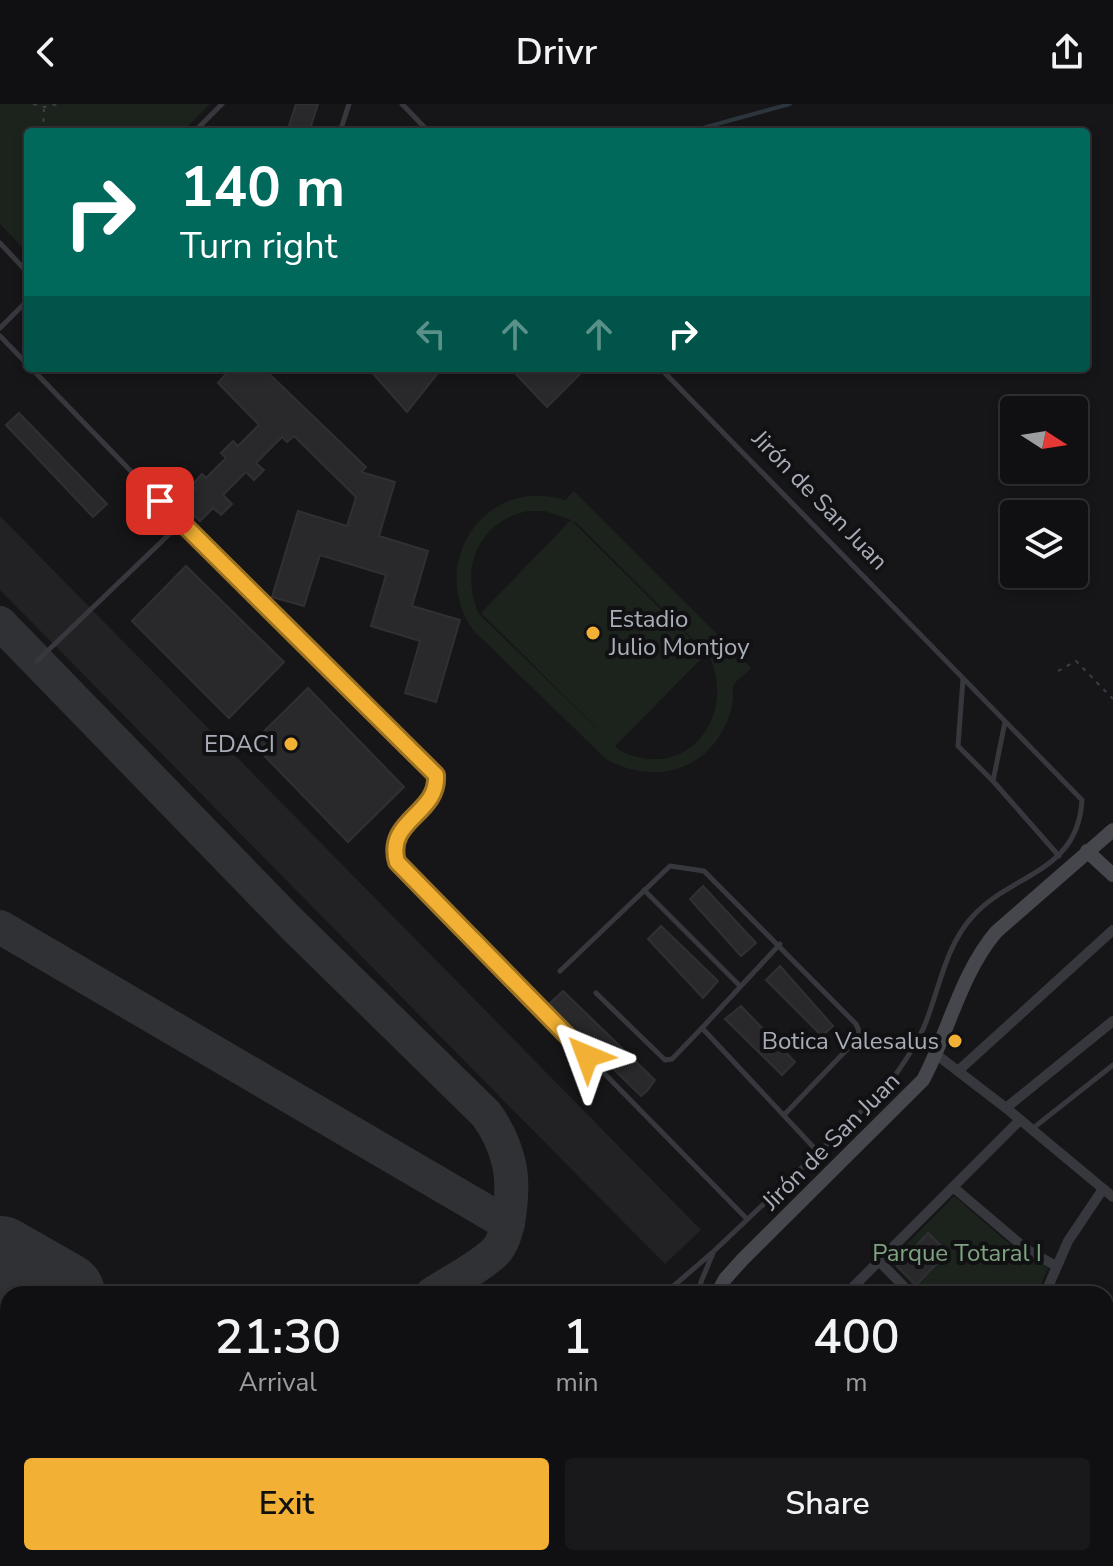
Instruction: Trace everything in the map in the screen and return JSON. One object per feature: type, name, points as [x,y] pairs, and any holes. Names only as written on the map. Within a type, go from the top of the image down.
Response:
[{"type":"street","name":"Jirón de San Juan","points":[[721,1286],[743,1259],[923,1080],[937,1055],[969,971],[996,932],[1113,830]]},
{"type":"street","points":[[1087,851],[1113,875]]},
{"type":"street","points":[[958,1071],[1113,930]]},
{"type":"street","points":[[1006,1108],[1113,1021]]},
{"type":"street","points":[[937,1055],[1106,1187],[1113,1197]]},
{"type":"street","points":[[854,1286],[1020,1120]]},
{"type":"street","points":[[953,1187],[1026,1249],[1056,1266]]},
{"type":"street","points":[[1048,1286],[1068,1241],[1106,1187]]},
{"type":"street","points":[[879,1261],[903,1286]]},
{"type":"lane","points":[[198,128],[222,104]]},
{"type":"lane","points":[[341,128],[349,104]]},
{"type":"lane","points":[[402,104],[425,128]]},
{"type":"lane","points":[[0,243],[24,269]]},
{"type":"lane","points":[[0,328],[24,304]]},
{"type":"lane","points":[[0,336],[24,362]]},
{"type":"lane","points":[[34,372],[181,523],[436,775],[437,786],[432,797],[397,836],[393,848],[397,862],[747,1219]]},
{"type":"lane","name":"Jirón de San Juan","points":[[664,372],[1082,800],[1076,833],[1059,856]]},
{"type":"lane","points":[[37,661],[181,523]]},
{"type":"lane","points":[[673,1286],[888,1086],[925,1025],[951,948],[964,926],[977,911],[1059,856],[958,746],[963,678]]},
{"type":"lane","points":[[993,781],[1006,721]]},
{"type":"lane","points":[[560,971],[670,866],[704,871],[780,944],[856,1024],[859,1031],[856,1040],[784,1115]]},
{"type":"lane","points":[[644,890],[740,986]]},
{"type":"lane","points":[[596,993],[665,1060],[672,1059],[780,944]]},
{"type":"lane","points":[[702,1028],[818,1152]]},
{"type":"lane","points":[[1032,1130],[1112,1069]]},
{"type":"lane","points":[[700,1286],[713,1252]]},
{"type":"path","points":[[33,104],[44,107],[59,104]]},
{"type":"path","points":[[43,128],[44,107]]},
{"type":"path","points":[[1058,671],[1076,661],[1113,699]]},
{"type":"shaded area","points":[[0,516],[701,1230],[665,1264],[0,590]]},
{"type":"green space","points":[[0,104],[210,104],[186,128],[24,128],[24,249],[0,224]]},
{"type":"green space","points":[[574,491],[751,668],[733,686],[729,717],[714,744],[687,765],[656,772],[639,771],[606,759],[474,631],[461,605],[457,579],[460,554],[471,531],[488,513],[510,501],[536,496],[565,500]],"holes":[[[528,511],[545,511],[577,523],[709,655],[716,679],[716,701],[711,722],[700,739],[684,751],[665,758],[643,758],[619,750],[479,614],[473,597],[473,564],[477,549],[496,525]]]},
{"type":"green space","name":"Estadio Julio Montjoy","points":[[571,520],[706,654],[615,746],[481,613]]},
{"type":"green space","name":"Parque Totaral I","points":[[954,1196],[1006,1241],[1048,1268],[1040,1286],[913,1286],[890,1261]]},
{"type":"building","points":[[296,104],[318,104],[310,128],[288,128]]},
{"type":"building","points":[[224,372],[267,372],[366,467],[361,472],[395,482],[379,536],[428,551],[412,606],[460,620],[436,702],[405,693],[420,641],[371,626],[386,575],[320,555],[304,606],[272,597],[298,511],[347,526],[356,497],[294,436],[287,442],[282,437],[256,463],[264,470],[254,480],[246,472],[223,495],[232,504],[221,515],[213,508],[200,521],[190,512],[193,509],[188,497],[196,489],[192,485],[202,474],[206,478],[226,458],[221,453],[233,441],[238,446],[259,425],[218,383],[226,374]]},
{"type":"building","points":[[372,372],[439,372],[407,412]]},
{"type":"building","points":[[514,372],[582,372],[547,407]]},
{"type":"building","points":[[19,413],[107,504],[93,517],[6,425]]},
{"type":"building","points":[[186,566],[284,662],[229,718],[132,621]]},
{"type":"building","points":[[308,688],[404,787],[348,842],[252,743]]},
{"type":"building","points":[[703,886],[756,943],[741,956],[690,899]]},
{"type":"building","points":[[661,926],[718,981],[703,998],[648,939]]},
{"type":"building","points":[[780,966],[833,1026],[822,1036],[766,980]]},
{"type":"building","points":[[563,991],[655,1080],[641,1096],[548,1005]]},
{"type":"building","points":[[741,1006],[795,1062],[782,1075],[725,1019]]},
{"type":"building","points":[[928,1233],[948,1252],[916,1285],[897,1266]]},
{"type":"waterway","points":[[703,128],[790,104]]},
{"type":"taxiway","points":[[0,623],[293,925],[486,1114],[507,1157],[511,1198],[508,1224],[494,1253],[445,1286]]},
{"type":"taxiway","points":[[0,927],[508,1224]]},
{"type":"runway","points":[[0,1258],[49,1286]]},
{"type":"place","name":"Estadio Julio Montjoy","points":[[593,633]]},
{"type":"place","name":"EDACI","points":[[291,744]]},
{"type":"place","name":"Botica Valesalus","points":[[955,1041]]},
{"type":"route","points":[[160,501],[436,775],[437,786],[432,797],[397,836],[393,848],[397,862],[587,1056]]}]
